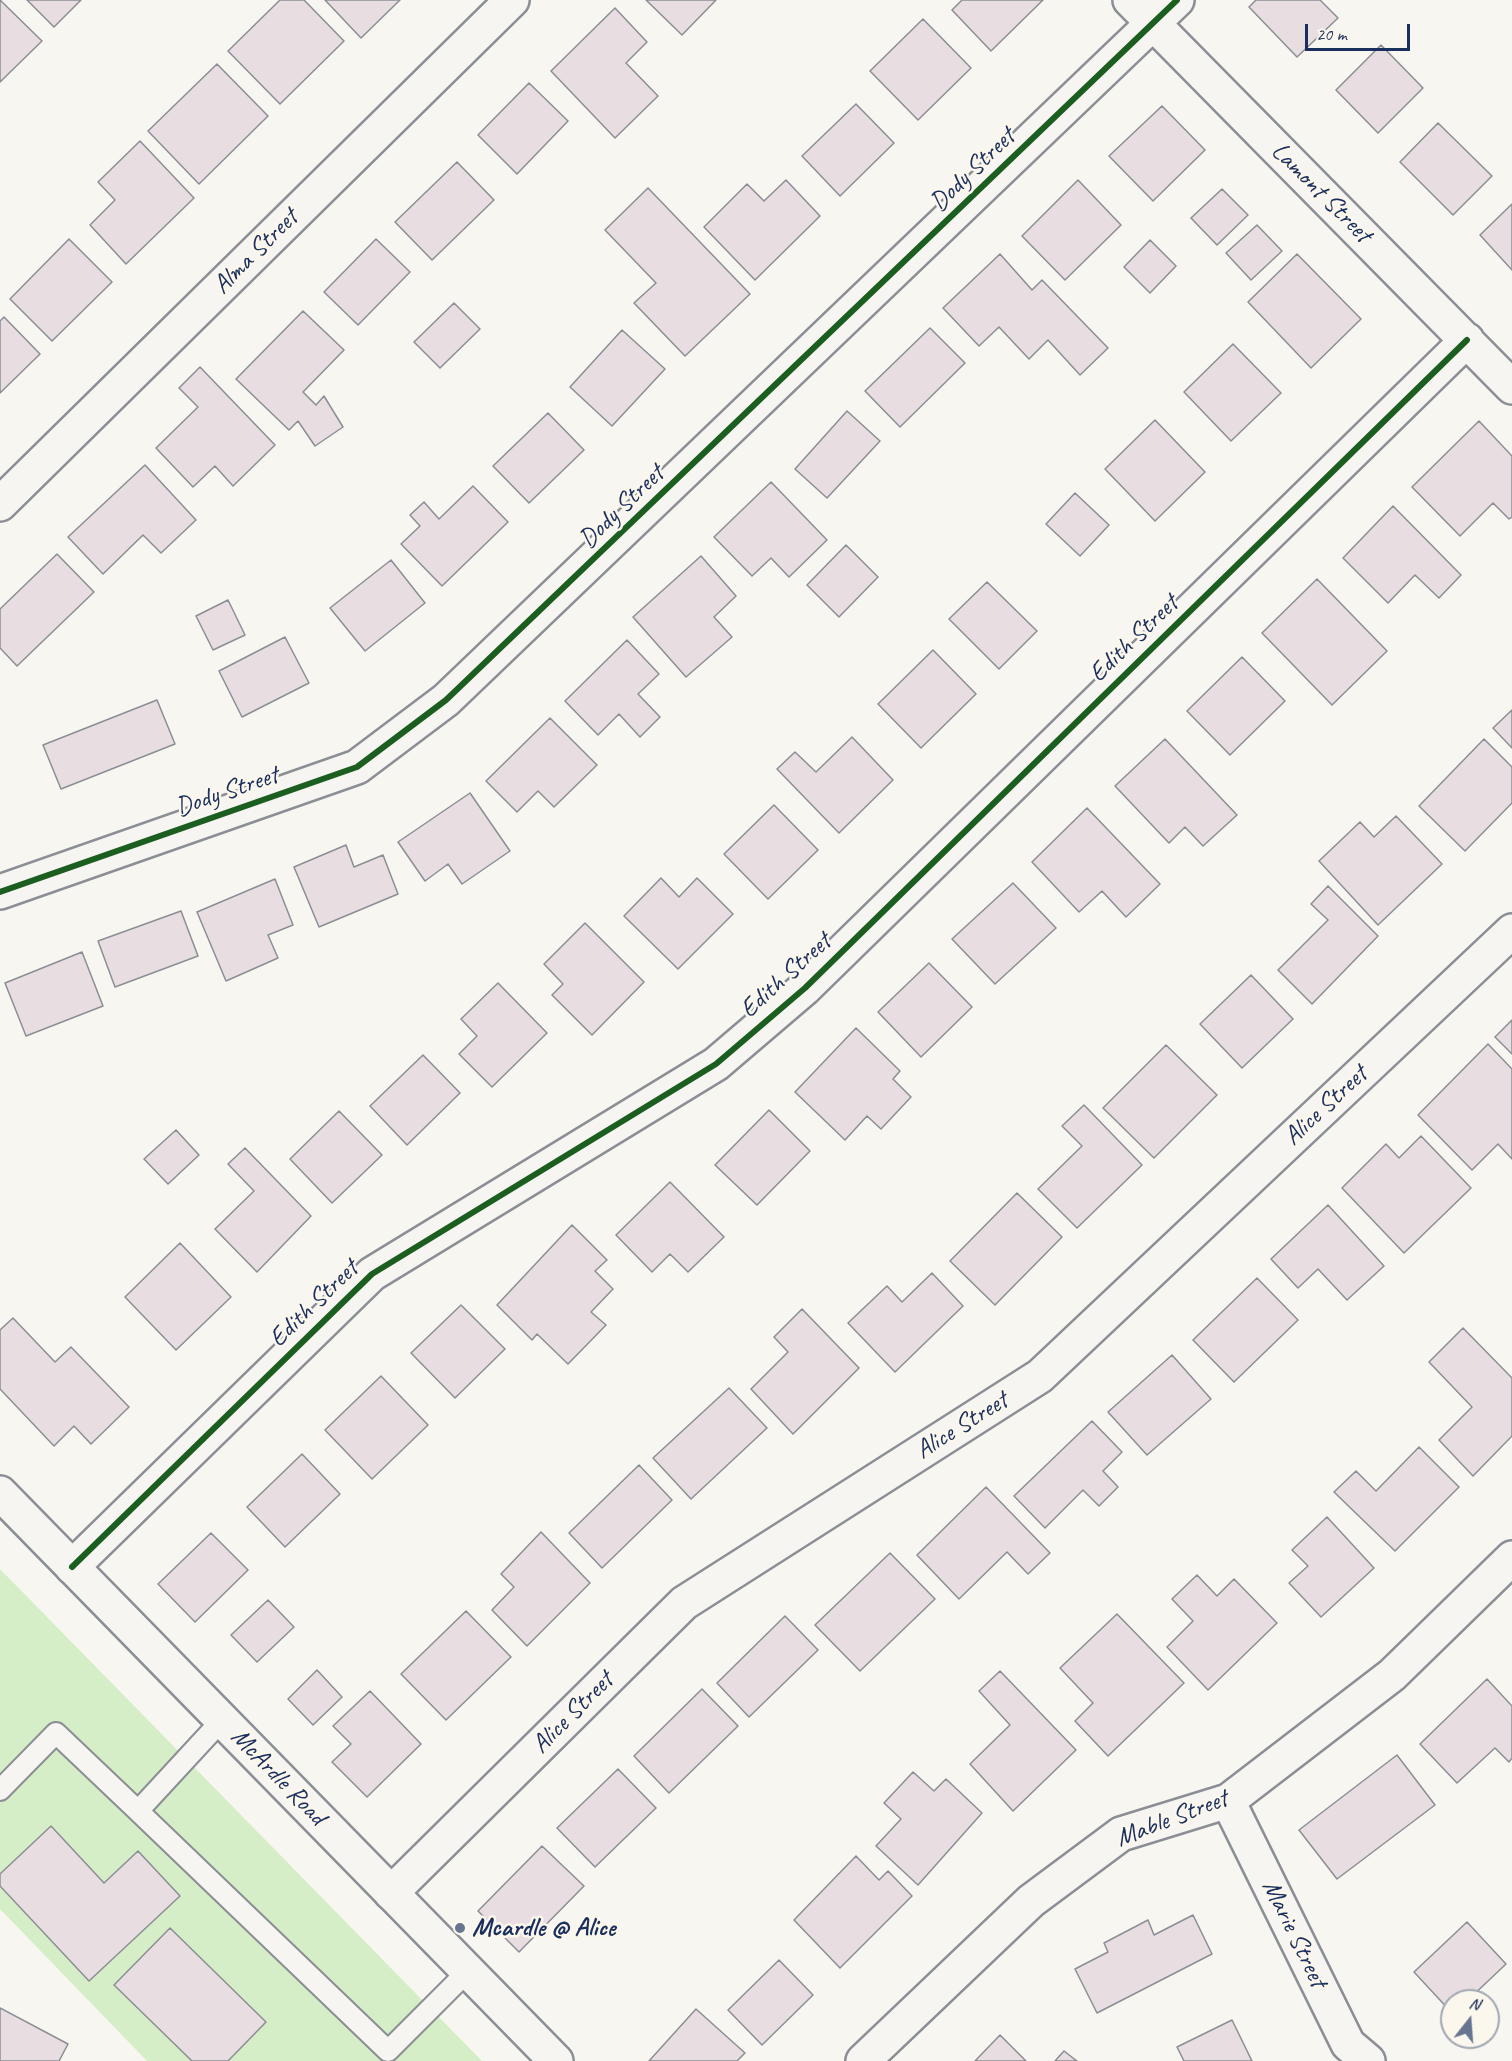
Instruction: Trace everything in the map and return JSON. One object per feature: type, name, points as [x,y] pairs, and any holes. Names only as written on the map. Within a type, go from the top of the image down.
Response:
[{"type":"street","name":"Alma Street","points":[[0,504],[512,0]]},
{"type":"street","name":"Lamont Street","points":[[1130,0],[1512,387]]},
{"type":"street","name":"Dody Street","points":[[0,892],[357,767],[446,700],[525,627],[1177,0]]},
{"type":"street","name":"Edith Street","points":[[72,1567],[372,1274],[716,1064],[806,988],[1467,340]]},
{"type":"street","name":"Alice Street","points":[[391,1893],[684,1603],[1040,1376],[1512,931]]},
{"type":"street","name":"McArdle Road","points":[[0,1493],[556,2061]]},
{"type":"street","name":"Mable Street","points":[[863,2061],[1032,1901],[1122,1834],[1228,1802],[1392,1675],[1512,1558]]},
{"type":"street","name":"Marie Street","points":[[1228,1802],[1348,2044],[1368,2061]]},
{"type":"lane","points":[[138,1811],[222,1720]]},
{"type":"lane","points":[[0,1790],[56,1732],[388,2051],[468,1971]]},
{"type":"green space","points":[[0,1569],[482,2061],[147,2061],[0,1909]]},
{"type":"building","points":[[0,0],[42,41],[0,82]]},
{"type":"building","points":[[27,0],[81,0],[54,27]]},
{"type":"building","points":[[280,0],[304,0],[344,41],[280,104],[228,51]]},
{"type":"building","points":[[325,0],[400,0],[361,38]]},
{"type":"building","points":[[646,0],[716,0],[682,35]]},
{"type":"building","points":[[962,0],[1043,0],[991,51],[952,10]]},
{"type":"building","points":[[1256,0],[1320,0],[1338,18],[1297,57],[1249,7]]},
{"type":"building","points":[[615,8],[647,42],[626,63],[658,96],[615,138],[551,71]]},
{"type":"building","points":[[923,19],[971,68],[918,120],[870,71]]},
{"type":"building","points":[[1381,45],[1423,88],[1378,133],[1336,90]]},
{"type":"building","points":[[217,64],[268,116],[199,184],[148,131]]},
{"type":"building","points":[[529,83],[568,121],[517,174],[478,135]]},
{"type":"building","points":[[856,104],[894,143],[840,196],[802,156]]},
{"type":"building","points":[[1162,106],[1205,150],[1153,201],[1109,156]]},
{"type":"building","points":[[1438,123],[1492,176],[1453,215],[1400,162]]},
{"type":"building","points":[[140,141],[194,198],[126,264],[90,225],[115,200],[98,182]]},
{"type":"building","points":[[457,162],[494,200],[432,260],[395,222]]},
{"type":"building","points":[[786,180],[820,216],[755,280],[704,227],[747,184],[764,201]]},
{"type":"building","points":[[1078,180],[1121,225],[1065,280],[1022,236]]},
{"type":"building","points":[[648,188],[750,294],[685,356],[634,303],[656,283],[605,230]]},
{"type":"building","points":[[1222,189],[1248,215],[1217,245],[1191,218]]},
{"type":"building","points":[[1512,204],[1512,270],[1480,235]]},
{"type":"building","points":[[1257,225],[1282,251],[1251,280],[1226,253]]},
{"type":"building","points":[[69,239],[112,282],[52,341],[10,299]]},
{"type":"building","points":[[376,239],[410,272],[358,325],[324,292]]},
{"type":"building","points":[[1150,240],[1176,266],[1150,293],[1124,267]]},
{"type":"building","points":[[1000,254],[1032,290],[1042,280],[1108,348],[1080,375],[1048,340],[1029,359],[999,327],[979,346],[943,308]]},
{"type":"building","points":[[1297,254],[1361,319],[1311,368],[1248,302]]},
{"type":"building","points":[[454,303],[480,329],[440,368],[414,342]]},
{"type":"building","points":[[303,311],[344,350],[303,392],[316,405],[324,396],[343,427],[315,446],[298,421],[289,430],[236,379]]},
{"type":"building","points":[[4,317],[40,354],[0,393],[0,321]]},
{"type":"building","points":[[930,328],[965,363],[900,427],[865,391]]},
{"type":"building","points":[[622,330],[665,369],[612,426],[570,387]]},
{"type":"building","points":[[1233,344],[1281,393],[1231,441],[1184,392]]},
{"type":"building","points":[[200,367],[275,445],[233,486],[215,466],[193,487],[156,448],[198,407],[179,388]]},
{"type":"building","points":[[847,411],[880,441],[827,498],[795,469]]},
{"type":"building","points":[[548,413],[584,450],[529,503],[493,466]]},
{"type":"building","points":[[1155,420],[1205,472],[1155,521],[1105,469]]},
{"type":"building","points":[[1479,421],[1512,456],[1512,517],[1509,519],[1493,503],[1460,536],[1412,487]]},
{"type":"building","points":[[145,465],[196,520],[161,553],[143,535],[103,574],[68,537]]},
{"type":"building","points":[[771,482],[827,540],[789,577],[771,558],[752,576],[714,537]]},
{"type":"building","points":[[473,486],[508,522],[442,586],[401,544],[420,526],[410,515],[424,502],[439,519]]},
{"type":"building","points":[[1075,493],[1109,525],[1080,556],[1046,524]]},
{"type":"building","points":[[1393,506],[1461,575],[1439,598],[1415,575],[1388,603],[1343,558]]},
{"type":"building","points":[[846,545],[878,577],[839,617],[807,585]]},
{"type":"building","points":[[57,554],[94,592],[17,666],[0,648],[0,609]]},
{"type":"building","points":[[701,556],[736,596],[714,617],[732,637],[686,677],[633,617]]},
{"type":"building","points":[[391,560],[425,603],[365,651],[330,608]]},
{"type":"building","points":[[1317,579],[1387,651],[1332,705],[1262,633]]},
{"type":"building","points":[[987,582],[1037,631],[999,669],[949,619]]},
{"type":"building","points":[[228,600],[245,635],[213,650],[196,616]]},
{"type":"building","points":[[285,637],[309,683],[242,717],[219,671]]},
{"type":"building","points":[[627,640],[659,674],[638,694],[660,717],[640,737],[619,714],[598,735],[565,701]]},
{"type":"building","points":[[933,650],[976,694],[921,748],[878,704]]},
{"type":"building","points":[[1242,657],[1285,701],[1230,755],[1187,711]]},
{"type":"building","points":[[157,700],[175,744],[61,789],[43,745]]},
{"type":"building","points":[[1512,710],[1512,748],[1493,728]]},
{"type":"building","points":[[550,718],[597,765],[554,807],[538,791],[517,812],[486,781]]},
{"type":"building","points":[[852,737],[893,780],[839,833],[777,769],[795,752],[816,772]]},
{"type":"building","points":[[1165,739],[1237,815],[1203,846],[1185,827],[1169,843],[1115,786]]},
{"type":"building","points":[[1484,739],[1512,767],[1512,803],[1465,851],[1419,806]]},
{"type":"building","points":[[470,793],[510,851],[462,884],[448,864],[425,881],[398,842]]},
{"type":"building","points":[[774,805],[818,850],[768,899],[724,854]]},
{"type":"building","points":[[1087,808],[1160,884],[1126,917],[1102,891],[1079,912],[1032,862]]},
{"type":"building","points":[[1396,816],[1442,864],[1378,925],[1319,861],[1360,822],[1374,837]]},
{"type":"building","points":[[346,845],[354,867],[383,855],[398,894],[319,927],[294,867]]},
{"type":"building","points":[[661,878],[679,897],[697,878],[733,914],[678,969],[624,916]]},
{"type":"building","points":[[275,879],[293,925],[268,935],[278,958],[226,981],[197,912]]},
{"type":"building","points":[[1013,883],[1056,928],[995,984],[952,939]]},
{"type":"building","points":[[1328,886],[1378,936],[1312,1004],[1278,970],[1328,920],[1311,904]]},
{"type":"building","points":[[181,911],[198,956],[115,987],[98,941]]},
{"type":"building","points":[[585,923],[644,982],[592,1035],[552,995],[563,984],[544,964]]},
{"type":"building","points":[[82,952],[103,1006],[26,1036],[5,983]]},
{"type":"building","points":[[929,963],[972,1007],[921,1057],[878,1012]]},
{"type":"building","points":[[1251,975],[1293,1019],[1242,1068],[1200,1024]]},
{"type":"building","points":[[498,983],[547,1033],[492,1087],[459,1054],[477,1036],[461,1019]]},
{"type":"building","points":[[1512,1020],[1512,1054],[1495,1037]]},
{"type":"building","points":[[856,1028],[900,1071],[893,1079],[911,1097],[881,1129],[867,1116],[845,1140],[795,1092]]},
{"type":"building","points":[[1488,1044],[1512,1069],[1512,1159],[1498,1144],[1472,1170],[1418,1115]]},
{"type":"building","points":[[1166,1045],[1217,1095],[1154,1158],[1103,1108]]},
{"type":"building","points":[[423,1055],[460,1093],[407,1145],[370,1106]]},
{"type":"building","points":[[1084,1105],[1142,1165],[1077,1228],[1038,1189],[1082,1146],[1062,1126]]},
{"type":"building","points":[[769,1110],[810,1151],[757,1205],[715,1165]]},
{"type":"building","points":[[339,1111],[382,1155],[332,1203],[290,1159]]},
{"type":"building","points":[[176,1130],[199,1155],[168,1184],[144,1159]]},
{"type":"building","points":[[1421,1136],[1471,1188],[1404,1253],[1342,1188],[1386,1144],[1399,1158]]},
{"type":"building","points":[[245,1148],[311,1216],[257,1272],[215,1229],[254,1191],[228,1164]]},
{"type":"building","points":[[670,1182],[724,1237],[688,1272],[670,1254],[652,1272],[616,1235]]},
{"type":"building","points":[[1017,1193],[1062,1237],[995,1305],[950,1261]]},
{"type":"building","points":[[1328,1205],[1384,1266],[1347,1300],[1318,1269],[1298,1288],[1271,1259]]},
{"type":"building","points":[[572,1225],[607,1260],[595,1271],[613,1289],[591,1312],[606,1325],[568,1364],[537,1334],[532,1340],[497,1305]]},
{"type":"building","points":[[180,1243],[231,1297],[176,1350],[125,1297]]},
{"type":"building","points":[[932,1273],[963,1306],[895,1372],[848,1323],[887,1286],[902,1302]]},
{"type":"building","points":[[1257,1278],[1298,1320],[1234,1382],[1193,1340]]},
{"type":"building","points":[[461,1305],[505,1349],[455,1398],[411,1353]]},
{"type":"building","points":[[802,1309],[859,1368],[793,1434],[751,1389],[788,1352],[774,1337]]},
{"type":"building","points":[[13,1318],[55,1362],[71,1347],[129,1407],[91,1444],[74,1426],[54,1446],[0,1389],[0,1330]]},
{"type":"building","points":[[1463,1328],[1512,1378],[1512,1436],[1473,1476],[1439,1440],[1472,1407],[1429,1362]]},
{"type":"building","points":[[1172,1355],[1211,1399],[1147,1455],[1108,1412]]},
{"type":"building","points":[[381,1376],[428,1425],[372,1479],[325,1430]]},
{"type":"building","points":[[729,1388],[767,1428],[691,1499],[653,1458]]},
{"type":"building","points":[[1092,1421],[1122,1452],[1103,1471],[1118,1487],[1099,1506],[1083,1490],[1045,1528],[1014,1496]]},
{"type":"building","points":[[1419,1447],[1459,1487],[1395,1551],[1334,1492],[1356,1471],[1376,1491]]},
{"type":"building","points":[[302,1454],[340,1494],[285,1547],[247,1507]]},
{"type":"building","points":[[639,1465],[672,1500],[602,1568],[569,1533]]},
{"type":"building","points":[[986,1487],[1050,1553],[1028,1574],[1007,1552],[959,1599],[917,1555]]},
{"type":"building","points":[[1327,1517],[1374,1568],[1321,1617],[1289,1583],[1308,1566],[1292,1550]]},
{"type":"building","points":[[541,1532],[590,1583],[527,1646],[492,1610],[514,1587],[501,1574]]},
{"type":"building","points":[[211,1533],[248,1570],[195,1622],[158,1584]]},
{"type":"building","points":[[890,1553],[935,1599],[860,1671],[815,1625]]},
{"type":"building","points":[[1197,1575],[1217,1596],[1234,1579],[1277,1623],[1208,1690],[1167,1647],[1193,1621],[1172,1599]]},
{"type":"building","points":[[268,1600],[294,1627],[257,1662],[231,1635]]},
{"type":"building","points":[[466,1611],[511,1657],[446,1720],[401,1674]]},
{"type":"building","points":[[1117,1614],[1184,1683],[1108,1756],[1075,1721],[1093,1703],[1060,1668]]},
{"type":"building","points":[[785,1616],[818,1650],[749,1717],[717,1683]]},
{"type":"building","points":[[317,1670],[342,1697],[313,1725],[288,1699]]},
{"type":"building","points":[[1000,1671],[1076,1750],[1013,1811],[970,1764],[1010,1725],[979,1691]]},
{"type":"building","points":[[1487,1679],[1512,1706],[1512,1758],[1509,1762],[1495,1748],[1457,1783],[1420,1744]]},
{"type":"building","points":[[702,1689],[738,1726],[669,1793],[634,1756]]},
{"type":"building","points":[[370,1691],[421,1744],[367,1797],[332,1762],[351,1744],[333,1726]]},
{"type":"building","points":[[1397,1755],[1435,1805],[1337,1879],[1299,1830]]},
{"type":"building","points":[[618,1769],[656,1808],[595,1867],[557,1828]]},
{"type":"building","points":[[913,1772],[934,1791],[946,1779],[982,1813],[918,1885],[876,1846],[901,1819],[884,1803]]},
{"type":"building","points":[[51,1826],[104,1883],[138,1851],[180,1896],[89,1981],[0,1886],[0,1874]]},
{"type":"building","points":[[542,1846],[584,1886],[519,1952],[478,1911]]},
{"type":"building","points":[[856,1856],[879,1880],[888,1871],[912,1896],[840,1968],[794,1920]]},
{"type":"building","points":[[1193,1915],[1212,1954],[1097,2013],[1075,1969],[1108,1952],[1104,1943],[1148,1920],[1154,1935]]},
{"type":"building","points":[[1467,1922],[1506,1964],[1480,1989],[1440,1989],[1440,2000],[1414,1972]]},
{"type":"building","points":[[170,1928],[266,2022],[228,2061],[192,2061],[114,1985]]},
{"type":"building","points":[[779,1960],[813,1995],[762,2045],[728,2010]]},
{"type":"building","points":[[0,2008],[68,2044],[59,2061],[0,2061]]},
{"type":"building","points":[[696,2009],[745,2053],[737,2061],[649,2061]]},
{"type":"building","points":[[1232,2020],[1252,2061],[1184,2061],[1177,2047]]},
{"type":"building","points":[[1000,2035],[1026,2061],[975,2061]]},
{"type":"building","points":[[1064,2051],[1077,2061],[1055,2061]]},
{"type":"cycle path","points":[[0,892],[357,767],[446,700],[1177,0]]},
{"type":"cycle path","points":[[72,1567],[372,1274],[716,1064],[805,988],[1467,340]]},
{"type":"place","name":"Mcardle @ Alice","points":[[460,1928]]}]
